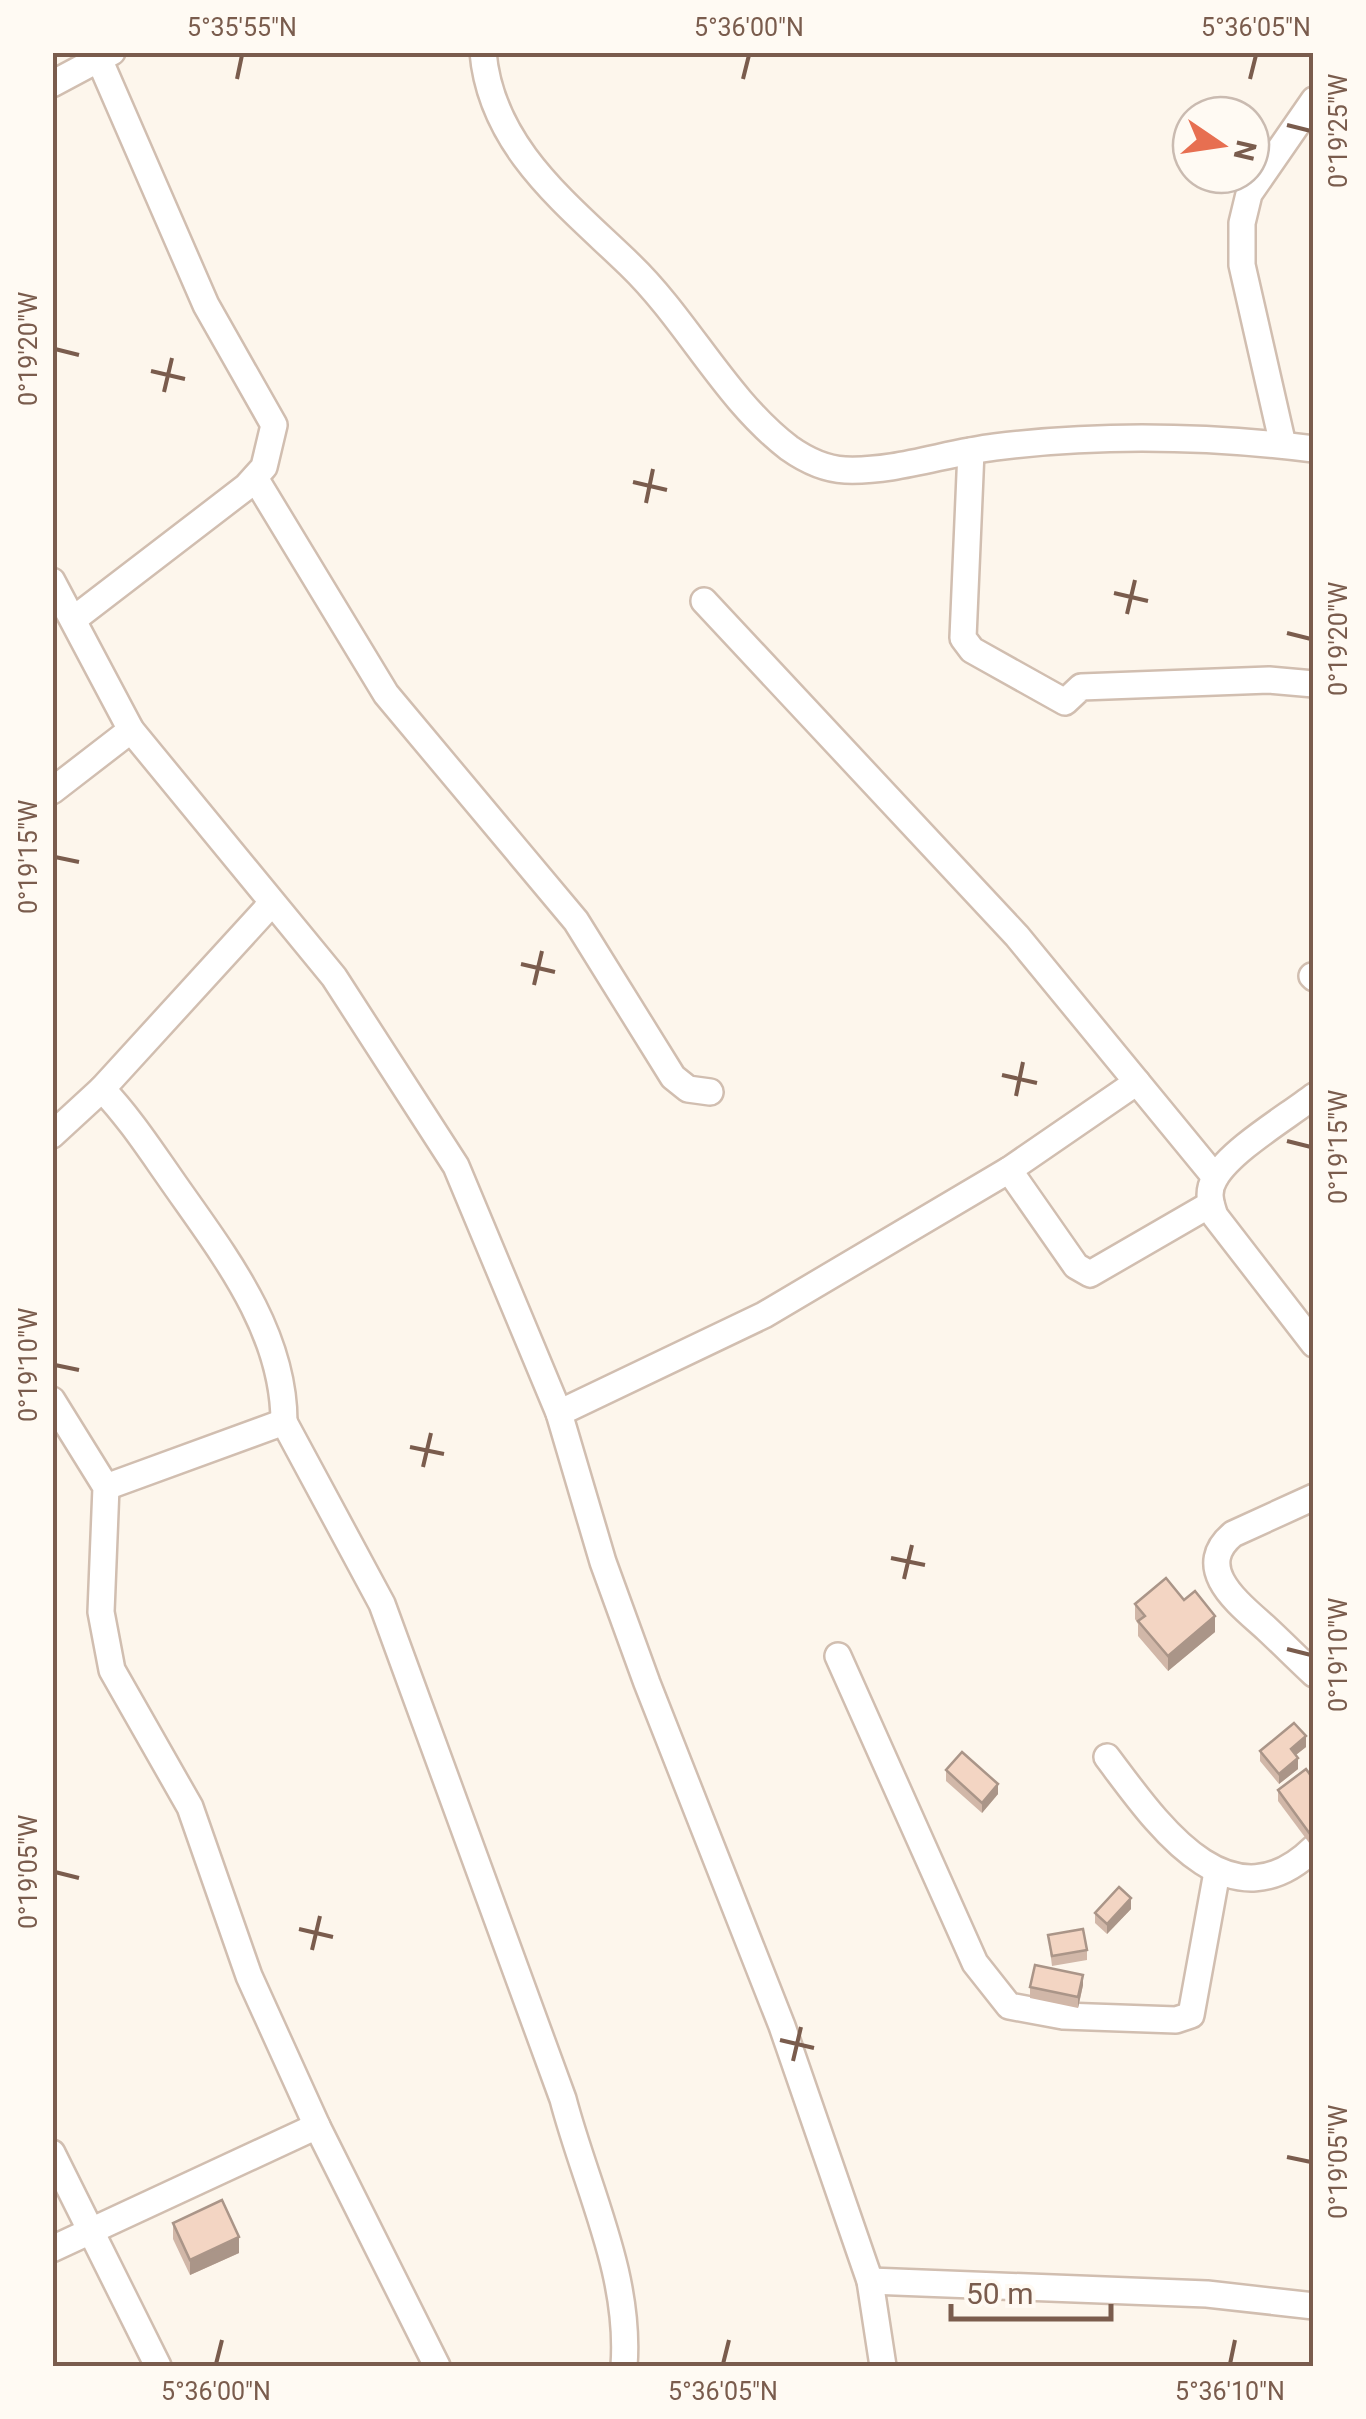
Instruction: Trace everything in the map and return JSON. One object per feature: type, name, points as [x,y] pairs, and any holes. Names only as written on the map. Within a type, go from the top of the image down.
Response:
[{"type":"street","points":[[484,52],[491,98],[507,134],[533,170],[663,297],[735,393],[789,448],[820,466],[845,470],[892,467],[1026,444],[1208,440],[1314,449]]},
{"type":"street","points":[[52,84],[102,55],[206,305],[269,410],[274,426],[271,448],[256,478],[74,618]]},
{"type":"street","points":[[1283,445],[1242,266],[1242,223],[1249,194],[1314,100]]},
{"type":"street","points":[[971,451],[963,638],[972,650],[1065,702],[1080,687],[1269,680],[1314,684]]},
{"type":"street","points":[[256,478],[386,694],[576,920],[672,1077],[688,1088],[710,1092]]},
{"type":"street","points":[[52,581],[130,730],[334,977],[456,1166],[559,1413],[603,1562],[782,2026],[870,2281],[884,2366]]},
{"type":"street","points":[[704,600],[1017,936],[1215,1177]]},
{"type":"street","points":[[52,791],[130,730]]},
{"type":"street","points":[[52,1135],[102,1089],[271,904]]},
{"type":"street","points":[[559,1413],[764,1315],[1008,1170],[1138,1082]]},
{"type":"street","points":[[102,1089],[191,1206],[248,1296],[272,1348],[284,1394],[284,1422],[382,1604],[563,2099],[618,2276],[624,2366]]},
{"type":"street","points":[[1314,1096],[1215,1177],[1208,1196],[1314,1344]]},
{"type":"street","points":[[1008,1170],[1076,1266],[1090,1274],[1211,1204]]},
{"type":"street","points":[[52,1400],[106,1487],[101,1612],[112,1670],[190,1807],[249,1976],[317,2126],[437,2366]]},
{"type":"street","points":[[106,1487],[284,1422]]},
{"type":"street","points":[[1314,1496],[1233,1534],[1224,1542],[1217,1566],[1226,1590],[1314,1674]]},
{"type":"street","points":[[838,1656],[974,1963],[1009,2006],[1063,2016],[1176,2020],[1191,2015],[1217,1872]]},
{"type":"street","points":[[1107,1757],[1158,1824],[1196,1860],[1217,1872],[1258,1876],[1304,1858],[1314,1848]]},
{"type":"street","points":[[52,2249],[317,2126]]},
{"type":"street","points":[[52,2153],[158,2366]]},
{"type":"street","points":[[870,2281],[1207,2294],[1314,2306]]},
{"type":"building","points":[[1166,1578],[1184,1600],[1195,1591],[1215,1616],[1168,1656],[1138,1621],[1145,1616],[1135,1604]]},
{"type":"building","points":[[1294,1723],[1306,1736],[1291,1749],[1298,1758],[1279,1774],[1260,1751]]},
{"type":"building","points":[[962,1752],[998,1784],[982,1803],[946,1770]]},
{"type":"building","points":[[1306,1769],[1314,1780],[1314,1831],[1310,1834],[1278,1790]]},
{"type":"building","points":[[1119,1887],[1131,1898],[1107,1924],[1095,1913]]},
{"type":"building","points":[[1083,1929],[1087,1950],[1052,1956],[1048,1935]]},
{"type":"building","points":[[1035,1965],[1083,1975],[1078,1997],[1030,1987]]},
{"type":"building","points":[[222,2200],[239,2237],[190,2260],[173,2223]]}]
